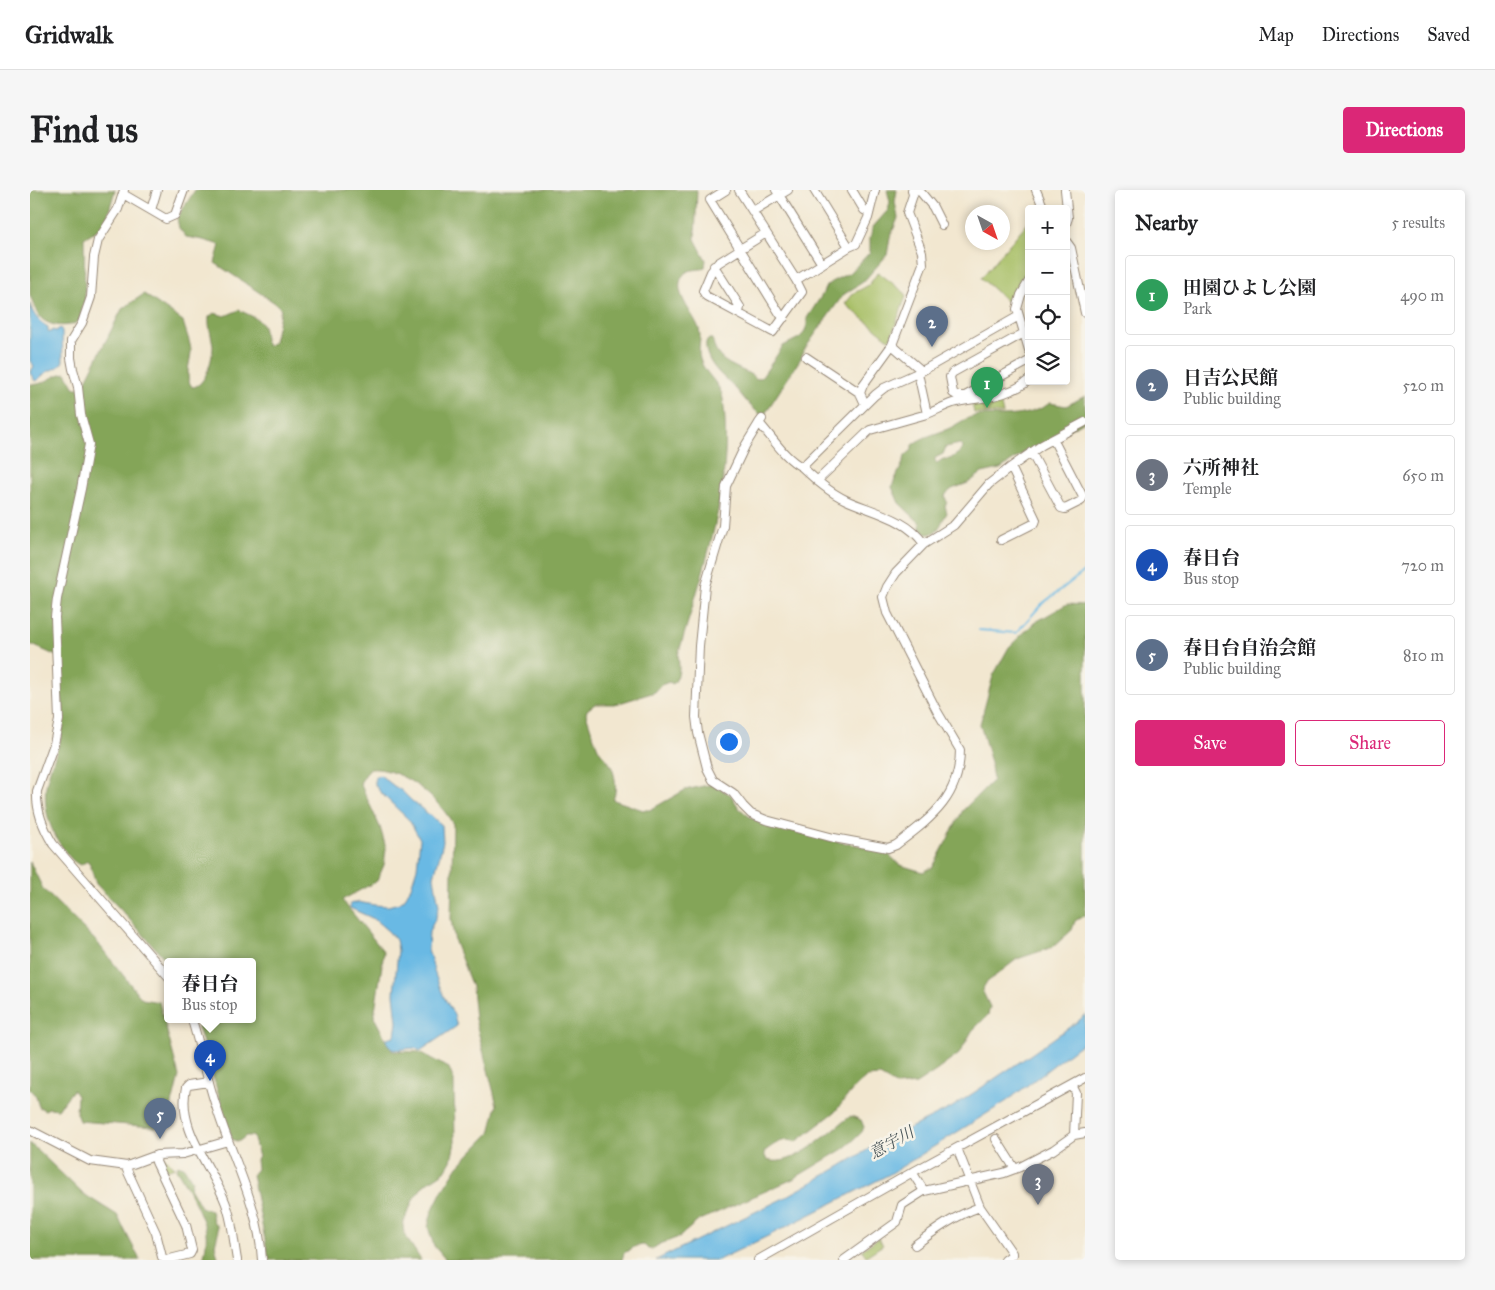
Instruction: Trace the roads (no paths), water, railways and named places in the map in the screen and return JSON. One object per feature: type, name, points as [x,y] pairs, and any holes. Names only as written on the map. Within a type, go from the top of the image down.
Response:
[{"type":"street","points":[[150,210],[157,190]]},
{"type":"street","points":[[164,971],[53,844],[45,830],[36,799],[59,720],[54,617],[82,488],[89,444],[81,415],[78,387],[72,364],[71,341],[82,323],[91,297],[94,257],[98,240],[118,209],[123,192],[166,220],[172,218],[184,190]]},
{"type":"street","points":[[726,190],[710,200],[784,318]]},
{"type":"street","points":[[739,190],[796,280],[802,292],[773,332],[706,296],[702,291],[714,266],[766,233]]},
{"type":"street","points":[[753,211],[778,193],[788,190]]},
{"type":"street","points":[[814,190],[849,247]]},
{"type":"street","points":[[852,190],[864,210],[868,212]]},
{"type":"street","points":[[796,280],[856,244],[868,218],[875,190]]},
{"type":"street","points":[[860,393],[863,385],[892,344],[923,259],[907,213],[913,196],[912,190]]},
{"type":"street","points":[[919,190],[933,207],[942,225]]},
{"type":"street","points":[[1036,190],[1042,205]]},
{"type":"street","points":[[1065,190],[1067,205]]},
{"type":"street","points":[[778,193],[822,264]]},
{"type":"street","points":[[1070,247],[1085,312]]},
{"type":"street","points":[[714,266],[740,308],[739,313]]},
{"type":"street","points":[[1025,290],[1017,309],[1026,340]]},
{"type":"street","points":[[802,467],[865,404],[884,388],[920,372],[1019,316]]},
{"type":"street","points":[[1024,333],[952,373],[950,376],[953,393],[958,396],[966,396],[1025,363]]},
{"type":"street","points":[[892,344],[920,372],[927,414]]},
{"type":"street","points":[[806,357],[860,393],[865,404]]},
{"type":"street","points":[[817,481],[870,430],[927,414],[952,404],[985,398],[1019,388],[1025,383]]},
{"type":"street","points":[[924,544],[920,537],[907,527],[845,500],[817,481],[787,456],[761,421],[745,446],[726,486],[722,526],[705,586],[696,703],[698,733],[711,776],[713,780],[733,793],[751,814],[766,820],[834,838],[888,848],[896,845],[931,818],[949,796],[956,779],[960,750],[937,711],[887,614],[883,597],[896,573],[924,544],[954,525],[989,484],[1031,452],[1053,438],[1085,422]]},
{"type":"street","points":[[1031,452],[1062,509],[1082,500],[1083,497],[1053,438]]},
{"type":"street","points":[[1000,540],[1035,523],[1036,520],[1011,467]]},
{"type":"street","points":[[193,1023],[228,1141],[251,1197],[262,1260]]},
{"type":"street","points":[[758,1260],[912,1172],[1085,1078]]},
{"type":"street","points":[[209,1082],[189,1086],[185,1091],[185,1107],[191,1130],[228,1210],[237,1260]]},
{"type":"street","points":[[1072,1085],[1076,1093],[1074,1135]]},
{"type":"street","points":[[30,1130],[90,1161],[127,1166],[157,1155],[175,1155],[228,1141]]},
{"type":"street","points":[[844,1260],[897,1222],[902,1205],[924,1191],[1004,1173],[1053,1150],[1074,1135],[1085,1133]]},
{"type":"street","points":[[996,1139],[1015,1169]]},
{"type":"street","points":[[957,1148],[980,1207],[1012,1253],[1006,1260]]},
{"type":"street","points":[[127,1166],[127,1170],[156,1233],[162,1257],[166,1260],[190,1254],[192,1250],[186,1225],[156,1162],[157,1155]]},
{"type":"street","points":[[912,1172],[924,1191]]},
{"type":"street","points":[[915,1245],[937,1228],[962,1214],[980,1207]]},
{"type":"water","points":[[30,304],[37,318],[48,327],[48,331],[56,331],[60,328],[62,331],[62,363],[35,381],[30,373],[34,366],[30,361]]},
{"type":"water","points":[[380,775],[442,825],[443,842],[434,877],[439,906],[429,932],[428,949],[436,977],[454,1015],[457,1026],[420,1051],[415,1048],[393,1050],[387,1043],[387,1038],[395,1036],[397,1022],[394,994],[398,950],[396,940],[374,919],[350,908],[350,904],[358,902],[388,906],[399,903],[404,900],[411,887],[417,868],[420,839],[409,820],[375,785],[375,777]]},
{"type":"water","name":"意宇川","points":[[1085,1014],[1085,1041],[1007,1101],[890,1174],[718,1260],[656,1260],[784,1198],[877,1144],[951,1108],[1030,1055],[1081,1019]]},
{"type":"waterway","points":[[979,630],[1016,633],[1042,604],[1085,571]]},
{"type":"place","name":"日吉公民館","points":[[932,347]]},
{"type":"place","name":"田園ひよし公園","points":[[987,408]]},
{"type":"place","name":"春日台","points":[[210,1081]]},
{"type":"place","name":"春日台自治会館","points":[[160,1139]]},
{"type":"place","name":"六所神社","points":[[1038,1205]]}]
